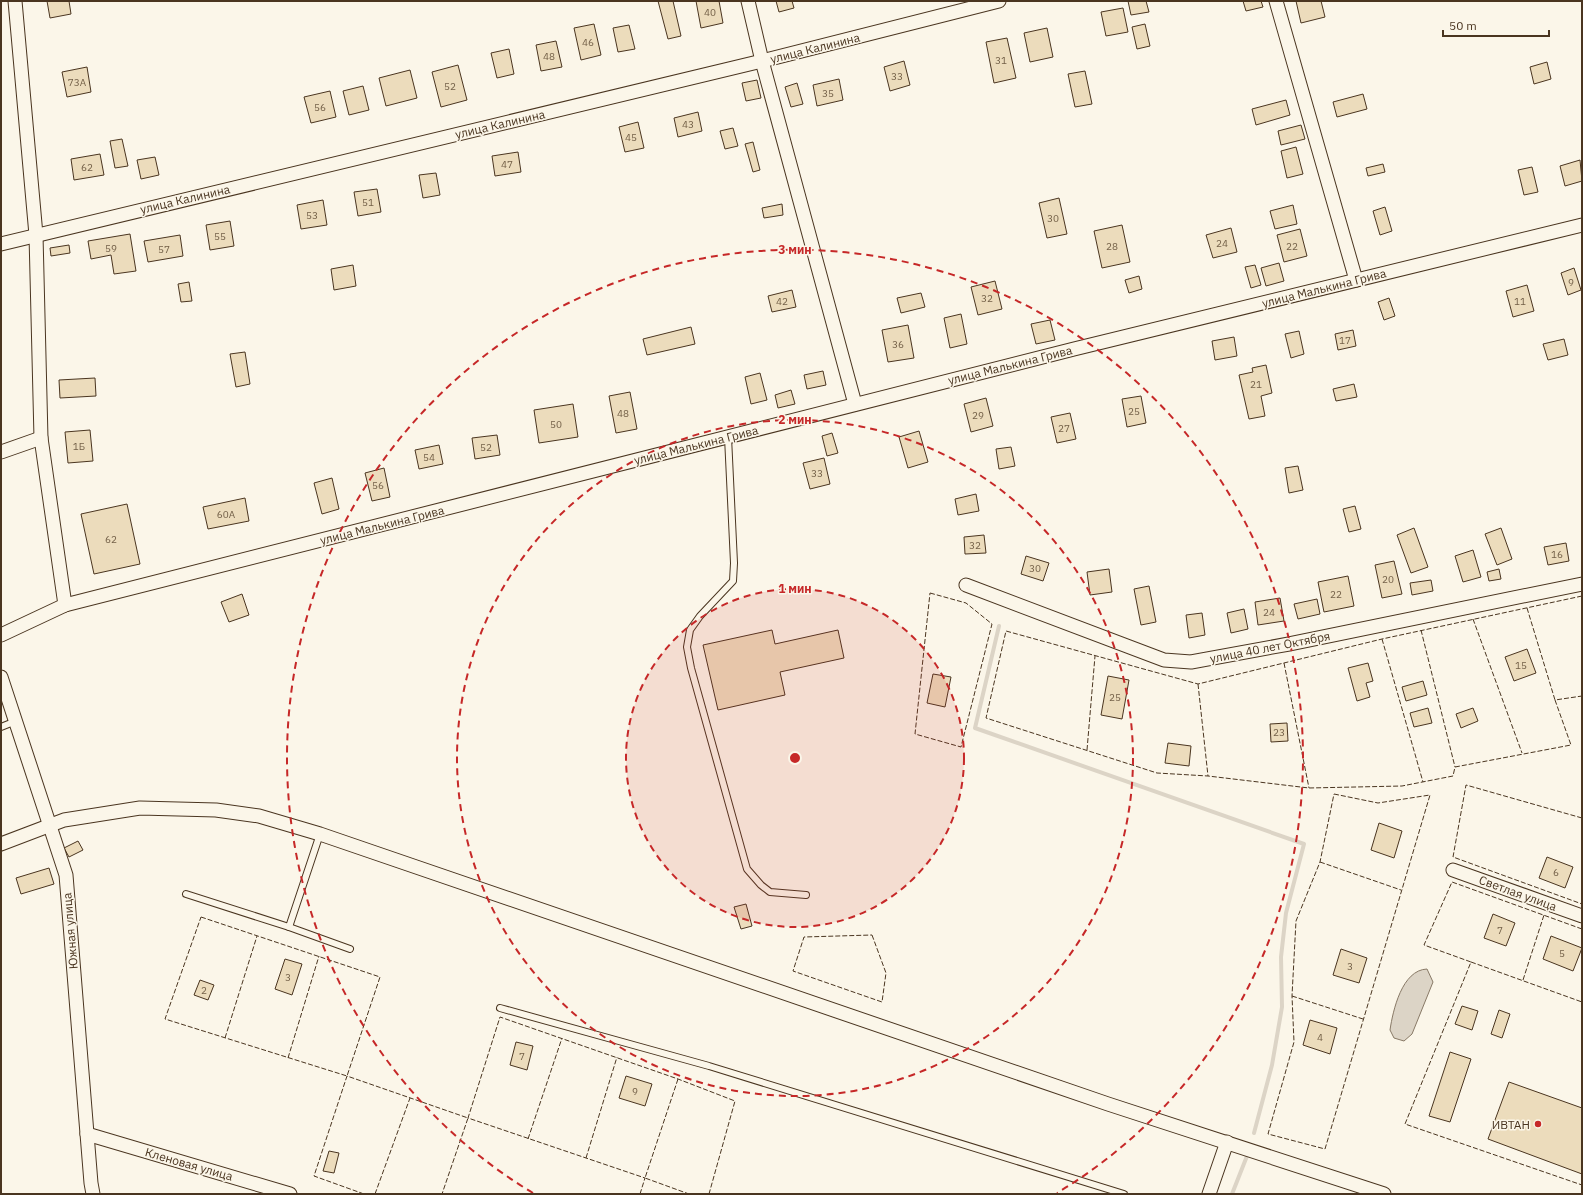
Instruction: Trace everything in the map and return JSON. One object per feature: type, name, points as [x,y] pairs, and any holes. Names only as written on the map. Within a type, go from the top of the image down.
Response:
[{"type":"street","points":[[15,1],[36,235],[41,438],[65,605]]},
{"type":"street","points":[[748,1],[762,61],[856,404]]},
{"type":"street","name":"улица Калинина","points":[[1,244],[762,61],[999,1]]},
{"type":"street","points":[[1276,1],[1356,280]]},
{"type":"street","name":"улица Малькина Грива","points":[[1,635],[65,605],[856,404],[1582,224]]},
{"type":"street","points":[[1,452],[41,438]]},
{"type":"street","name":"улица 40 лет Октября","points":[[966,585],[1164,660],[1191,662],[1289,644],[1582,584]]},
{"type":"street","name":"Южная улица","points":[[1,678],[51,824],[66,875],[93,1194]]},
{"type":"street","points":[[1,844],[64,820],[140,808],[209,810],[259,816],[320,834],[1108,1104],[1384,1194]]},
{"type":"street","name":"Светлая улица","points":[[1454,870],[1582,916]]},
{"type":"street","name":"Кленовая улица","points":[[87,1134],[290,1194]]},
{"type":"street","points":[[1209,1194],[1226,1142]]},
{"type":"lane","points":[[728,437],[734,563],[733,581],[700,616],[690,630],[687,647],[691,668],[747,869],[761,885],[770,892],[806,895]]},
{"type":"lane","points":[[1,727],[16,721]]},
{"type":"lane","points":[[289,927],[320,834]]},
{"type":"lane","points":[[186,894],[289,927],[350,949]]},
{"type":"lane","points":[[500,1008],[709,1066],[1124,1194]]},
{"type":"shaded area","points":[[1427,969],[1433,982],[1412,1034],[1404,1041],[1394,1038],[1390,1030],[1396,1002],[1400,992],[1411,976],[1418,971]]},
{"type":"building","points":[[47,1],[69,1],[71,14],[50,18]]},
{"type":"building","points":[[658,1],[673,1],[681,36],[668,39]]},
{"type":"building","points":[[696,1],[719,1],[723,23],[701,28]]},
{"type":"building","points":[[776,1],[792,1],[794,8],[779,12]]},
{"type":"building","points":[[1128,1],[1146,1],[1149,12],[1131,15]]},
{"type":"building","points":[[1243,1],[1261,1],[1263,7],[1246,11]]},
{"type":"building","points":[[1296,1],[1321,1],[1325,17],[1301,23]]},
{"type":"building","points":[[1123,8],[1128,32],[1106,36],[1101,12]]},
{"type":"building","points":[[594,24],[601,55],[581,60],[574,28]]},
{"type":"building","points":[[1145,24],[1150,46],[1137,49],[1132,27]]},
{"type":"building","points":[[629,25],[635,49],[618,52],[613,28]]},
{"type":"building","points":[[1047,28],[1053,57],[1030,62],[1024,33]]},
{"type":"building","points":[[1007,38],[1016,78],[994,83],[986,42]]},
{"type":"building","points":[[556,41],[562,67],[541,71],[536,45]]},
{"type":"building","points":[[509,49],[514,74],[497,78],[491,53]]},
{"type":"building","points":[[904,61],[910,85],[890,91],[884,67]]},
{"type":"building","points":[[1547,62],[1551,79],[1534,84],[1530,67]]},
{"type":"building","points":[[458,65],[467,100],[441,107],[432,72]]},
{"type":"building","points":[[87,67],[91,92],[67,97],[62,72]]},
{"type":"building","points":[[410,70],[417,98],[386,106],[379,78]]},
{"type":"building","points":[[1085,71],[1092,104],[1075,107],[1068,74]]},
{"type":"building","points":[[839,79],[843,100],[817,106],[813,85]]},
{"type":"building","points":[[757,80],[761,98],[746,101],[742,83]]},
{"type":"building","points":[[797,83],[803,104],[791,107],[785,87]]},
{"type":"building","points":[[363,86],[369,110],[349,115],[343,91]]},
{"type":"building","points":[[330,91],[336,117],[311,123],[304,97]]},
{"type":"building","points":[[1363,94],[1367,109],[1337,117],[1333,102]]},
{"type":"building","points":[[1286,100],[1290,115],[1256,125],[1252,109]]},
{"type":"building","points":[[698,112],[702,131],[678,137],[674,118]]},
{"type":"building","points":[[638,122],[644,148],[625,152],[619,127]]},
{"type":"building","points":[[1301,125],[1305,139],[1281,145],[1278,131]]},
{"type":"building","points":[[733,128],[738,146],[725,149],[720,131]]},
{"type":"building","points":[[122,139],[128,166],[115,168],[110,141]]},
{"type":"building","points":[[753,142],[760,170],[753,172],[745,144]]},
{"type":"building","points":[[1296,147],[1303,174],[1287,178],[1281,151]]},
{"type":"building","points":[[518,152],[521,172],[495,176],[492,156]]},
{"type":"building","points":[[100,154],[104,175],[74,180],[71,159]]},
{"type":"building","points":[[155,157],[159,175],[141,179],[137,160]]},
{"type":"building","points":[[1580,160],[1582,181],[1565,186],[1560,166]]},
{"type":"building","points":[[1383,164],[1385,172],[1368,176],[1366,168]]},
{"type":"building","points":[[1532,167],[1538,192],[1524,195],[1518,170]]},
{"type":"building","points":[[436,173],[440,195],[423,198],[419,175]]},
{"type":"building","points":[[377,189],[381,212],[358,216],[354,192]]},
{"type":"building","points":[[1059,198],[1067,234],[1047,238],[1039,203]]},
{"type":"building","points":[[323,200],[327,225],[301,229],[297,205]]},
{"type":"building","points":[[782,204],[783,215],[764,218],[762,208]]},
{"type":"building","points":[[1293,205],[1297,224],[1275,229],[1270,211]]},
{"type":"building","points":[[1385,207],[1392,231],[1380,235],[1373,211]]},
{"type":"building","points":[[230,221],[234,246],[210,250],[206,225]]},
{"type":"building","points":[[1122,225],[1130,262],[1102,268],[1094,231]]},
{"type":"building","points":[[1231,228],[1237,252],[1213,258],[1206,235]]},
{"type":"building","points":[[1300,229],[1307,256],[1284,262],[1277,235]]},
{"type":"building","points":[[130,234],[136,271],[114,274],[111,255],[91,259],[88,241]]},
{"type":"building","points":[[180,235],[183,256],[148,262],[144,241]]},
{"type":"building","points":[[69,245],[70,253],[51,256],[50,248]]},
{"type":"building","points":[[1279,263],[1284,281],[1266,286],[1261,268]]},
{"type":"building","points":[[353,265],[356,286],[334,290],[331,269]]},
{"type":"building","points":[[1255,265],[1261,285],[1251,288],[1245,267]]},
{"type":"building","points":[[1574,268],[1581,290],[1568,295],[1561,273]]},
{"type":"building","points":[[1139,276],[1142,289],[1129,293],[1125,280]]},
{"type":"building","points":[[995,281],[1002,309],[978,315],[971,287]]},
{"type":"building","points":[[189,282],[192,301],[181,302],[178,284]]},
{"type":"building","points":[[1527,285],[1534,311],[1513,317],[1506,291]]},
{"type":"building","points":[[792,290],[796,307],[772,312],[768,296]]},
{"type":"building","points":[[921,293],[925,307],[901,313],[897,298]]},
{"type":"building","points":[[1389,298],[1395,316],[1384,320],[1378,302]]},
{"type":"building","points":[[961,314],[967,344],[950,348],[944,318]]},
{"type":"building","points":[[1050,320],[1055,340],[1036,344],[1031,324]]},
{"type":"building","points":[[908,325],[914,358],[888,362],[882,330]]},
{"type":"building","points":[[691,327],[695,344],[647,355],[643,339]]},
{"type":"building","points":[[1353,330],[1356,346],[1338,350],[1335,334]]},
{"type":"building","points":[[1299,331],[1304,354],[1291,358],[1285,334]]},
{"type":"building","points":[[1234,337],[1237,356],[1215,360],[1212,341]]},
{"type":"building","points":[[1564,339],[1568,355],[1548,360],[1543,344]]},
{"type":"building","points":[[245,352],[250,384],[236,387],[230,354]]},
{"type":"building","points":[[1266,365],[1272,393],[1261,396],[1265,416],[1249,419],[1239,375],[1253,372],[1252,368]]},
{"type":"building","points":[[823,371],[826,385],[807,389],[804,375]]},
{"type":"building","points":[[760,373],[767,400],[751,404],[745,377]]},
{"type":"building","points":[[95,378],[96,396],[60,398],[59,380]]},
{"type":"building","points":[[1354,384],[1357,397],[1336,401],[1333,389]]},
{"type":"building","points":[[791,390],[795,404],[778,408],[775,395]]},
{"type":"building","points":[[630,392],[637,429],[616,433],[609,396]]},
{"type":"building","points":[[1141,396],[1146,423],[1127,427],[1122,399]]},
{"type":"building","points":[[986,398],[993,426],[971,432],[964,404]]},
{"type":"building","points":[[573,404],[578,437],[539,443],[534,410]]},
{"type":"building","points":[[1070,413],[1076,439],[1057,443],[1051,417]]},
{"type":"building","points":[[90,430],[93,461],[68,463],[65,432]]},
{"type":"building","points":[[919,431],[928,462],[908,468],[899,437]]},
{"type":"building","points":[[832,433],[838,453],[827,456],[822,436]]},
{"type":"building","points":[[497,435],[500,455],[475,459],[472,438]]},
{"type":"building","points":[[439,445],[443,464],[419,469],[415,450]]},
{"type":"building","points":[[1011,447],[1015,466],[999,469],[996,449]]},
{"type":"building","points":[[824,458],[830,484],[810,489],[803,463]]},
{"type":"building","points":[[1298,466],[1303,490],[1289,493],[1285,468]]},
{"type":"building","points":[[384,468],[390,497],[372,501],[365,473]]},
{"type":"building","points":[[332,478],[339,509],[322,514],[314,483]]},
{"type":"building","points":[[976,494],[979,511],[958,515],[955,499]]},
{"type":"building","points":[[245,498],[249,521],[208,529],[203,507]]},
{"type":"building","points":[[127,504],[140,564],[94,574],[81,514]]},
{"type":"building","points":[[1355,506],[1361,529],[1349,532],[1343,509]]},
{"type":"building","points":[[1414,528],[1428,567],[1411,573],[1397,535]]},
{"type":"building","points":[[1501,528],[1512,559],[1497,565],[1485,534]]},
{"type":"building","points":[[984,535],[986,553],[965,554],[964,537]]},
{"type":"building","points":[[1566,543],[1569,561],[1548,565],[1544,547]]},
{"type":"building","points":[[1473,550],[1481,577],[1463,582],[1455,556]]},
{"type":"building","points":[[1026,556],[1049,563],[1043,581],[1021,574]]},
{"type":"building","points":[[1394,561],[1402,594],[1382,598],[1375,565]]},
{"type":"building","points":[[1109,569],[1112,592],[1090,595],[1087,572]]},
{"type":"building","points":[[1499,569],[1501,579],[1489,581],[1487,572]]},
{"type":"building","points":[[1348,576],[1354,606],[1324,612],[1318,582]]},
{"type":"building","points":[[1431,580],[1433,591],[1412,595],[1410,583]]},
{"type":"building","points":[[1149,586],[1156,622],[1141,625],[1134,589]]},
{"type":"building","points":[[242,594],[249,615],[229,622],[221,602]]},
{"type":"building","points":[[1280,598],[1284,621],[1258,625],[1255,602]]},
{"type":"building","points":[[1317,599],[1320,614],[1298,619],[1294,604]]},
{"type":"building","points":[[1244,609],[1248,629],[1231,633],[1227,613]]},
{"type":"building","points":[[1202,613],[1205,635],[1189,638],[1186,615]]},
{"type":"building","points":[[772,630],[775,644],[838,630],[844,658],[780,672],[785,695],[718,710],[703,645]]},
{"type":"building","points":[[1527,649],[1536,673],[1514,681],[1505,657]]},
{"type":"building","points":[[1368,663],[1373,681],[1366,683],[1370,697],[1357,701],[1348,668]]},
{"type":"building","points":[[933,674],[951,677],[945,707],[927,703]]},
{"type":"building","points":[[1108,676],[1129,680],[1122,719],[1101,715]]},
{"type":"building","points":[[1423,681],[1427,695],[1406,701],[1402,687]]},
{"type":"building","points":[[1428,708],[1432,723],[1414,727],[1410,713]]},
{"type":"building","points":[[1473,708],[1478,721],[1461,728],[1456,714]]},
{"type":"building","points":[[1287,723],[1288,741],[1271,742],[1270,724]]},
{"type":"building","points":[[1168,743],[1191,746],[1189,766],[1165,763]]},
{"type":"building","points":[[1379,823],[1402,831],[1394,858],[1371,850]]},
{"type":"building","points":[[78,841],[83,850],[69,857],[64,848]]},
{"type":"building","points":[[1547,857],[1573,867],[1565,888],[1539,878]]},
{"type":"building","points":[[49,868],[54,884],[21,894],[16,878]]},
{"type":"building","points":[[746,904],[752,926],[741,929],[734,907]]},
{"type":"building","points":[[1493,914],[1515,923],[1506,946],[1484,938]]},
{"type":"building","points":[[1551,936],[1582,948],[1573,971],[1543,959]]},
{"type":"building","points":[[1341,949],[1367,958],[1359,983],[1333,975]]},
{"type":"building","points":[[285,959],[302,964],[292,995],[275,989]]},
{"type":"building","points":[[200,980],[214,985],[208,1000],[194,995]]},
{"type":"building","points":[[1462,1006],[1478,1011],[1472,1030],[1455,1024]]},
{"type":"building","points":[[1499,1010],[1510,1014],[1502,1038],[1491,1034]]},
{"type":"building","points":[[1310,1020],[1337,1028],[1330,1054],[1303,1045]]},
{"type":"building","points":[[516,1042],[533,1046],[527,1070],[510,1065]]},
{"type":"building","points":[[1450,1052],[1471,1059],[1450,1122],[1429,1116]]},
{"type":"building","points":[[626,1076],[652,1084],[645,1106],[619,1098]]},
{"type":"building","name":"ИВТАН","points":[[1509,1082],[1582,1108],[1582,1174],[1488,1139]]},
{"type":"building","points":[[329,1151],[339,1153],[334,1173],[323,1171]]},
{"type":"waterway","points":[[999,626],[975,728],[1304,844],[1286,913],[1281,957],[1282,1007],[1272,1065],[1254,1133]]},
{"type":"waterway","points":[[1232,1194],[1247,1156]]},
{"type":"fence","points":[[930,593],[966,603],[992,624],[961,747],[915,734],[930,593]]},
{"type":"fence","points":[[1582,596],[1382,639],[1198,684],[1006,631],[986,718],[1157,773],[1208,776],[1309,788],[1402,786],[1453,776],[1455,767],[1571,745],[1555,700],[1582,696]]},
{"type":"fence","points":[[1527,608],[1555,700]]},
{"type":"fence","points":[[1473,619],[1522,753]]},
{"type":"fence","points":[[1421,630],[1455,767]]},
{"type":"fence","points":[[1382,639],[1423,782]]},
{"type":"fence","points":[[1087,750],[1095,656]]},
{"type":"fence","points":[[1284,663],[1309,788]]},
{"type":"fence","points":[[1198,684],[1208,776]]},
{"type":"fence","points":[[1582,818],[1466,785],[1453,857],[1582,904]]},
{"type":"fence","points":[[1334,794],[1378,803],[1430,795],[1325,1149],[1268,1134],[1294,1042],[1292,996],[1296,921],[1320,862],[1334,794]]},
{"type":"fence","points":[[1320,862],[1401,890]]},
{"type":"fence","points":[[1582,929],[1452,882],[1424,945],[1471,962],[1405,1124],[1582,1185]]},
{"type":"fence","points":[[1523,980],[1544,915]]},
{"type":"fence","points":[[201,917],[380,977],[347,1076],[165,1019],[201,917]]},
{"type":"fence","points":[[872,935],[886,973],[882,1002],[793,971],[804,937],[872,935]]},
{"type":"fence","points":[[225,1038],[257,936]]},
{"type":"fence","points":[[288,1058],[319,956]]},
{"type":"fence","points":[[1471,962],[1582,1002]]},
{"type":"fence","points":[[1292,996],[1363,1019]]},
{"type":"fence","points":[[640,1194],[645,1178],[468,1118],[500,1017],[678,1079],[735,1101],[709,1194]]},
{"type":"fence","points":[[528,1139],[562,1038]]},
{"type":"fence","points":[[586,1158],[617,1057]]},
{"type":"fence","points":[[364,1194],[314,1176],[347,1076],[468,1118],[442,1194]]},
{"type":"fence","points":[[678,1079],[645,1178],[689,1194]]},
{"type":"fence","points":[[375,1194],[410,1098]]},
{"type":"place","name":"ИВТАН","points":[[1538,1124]]}]
